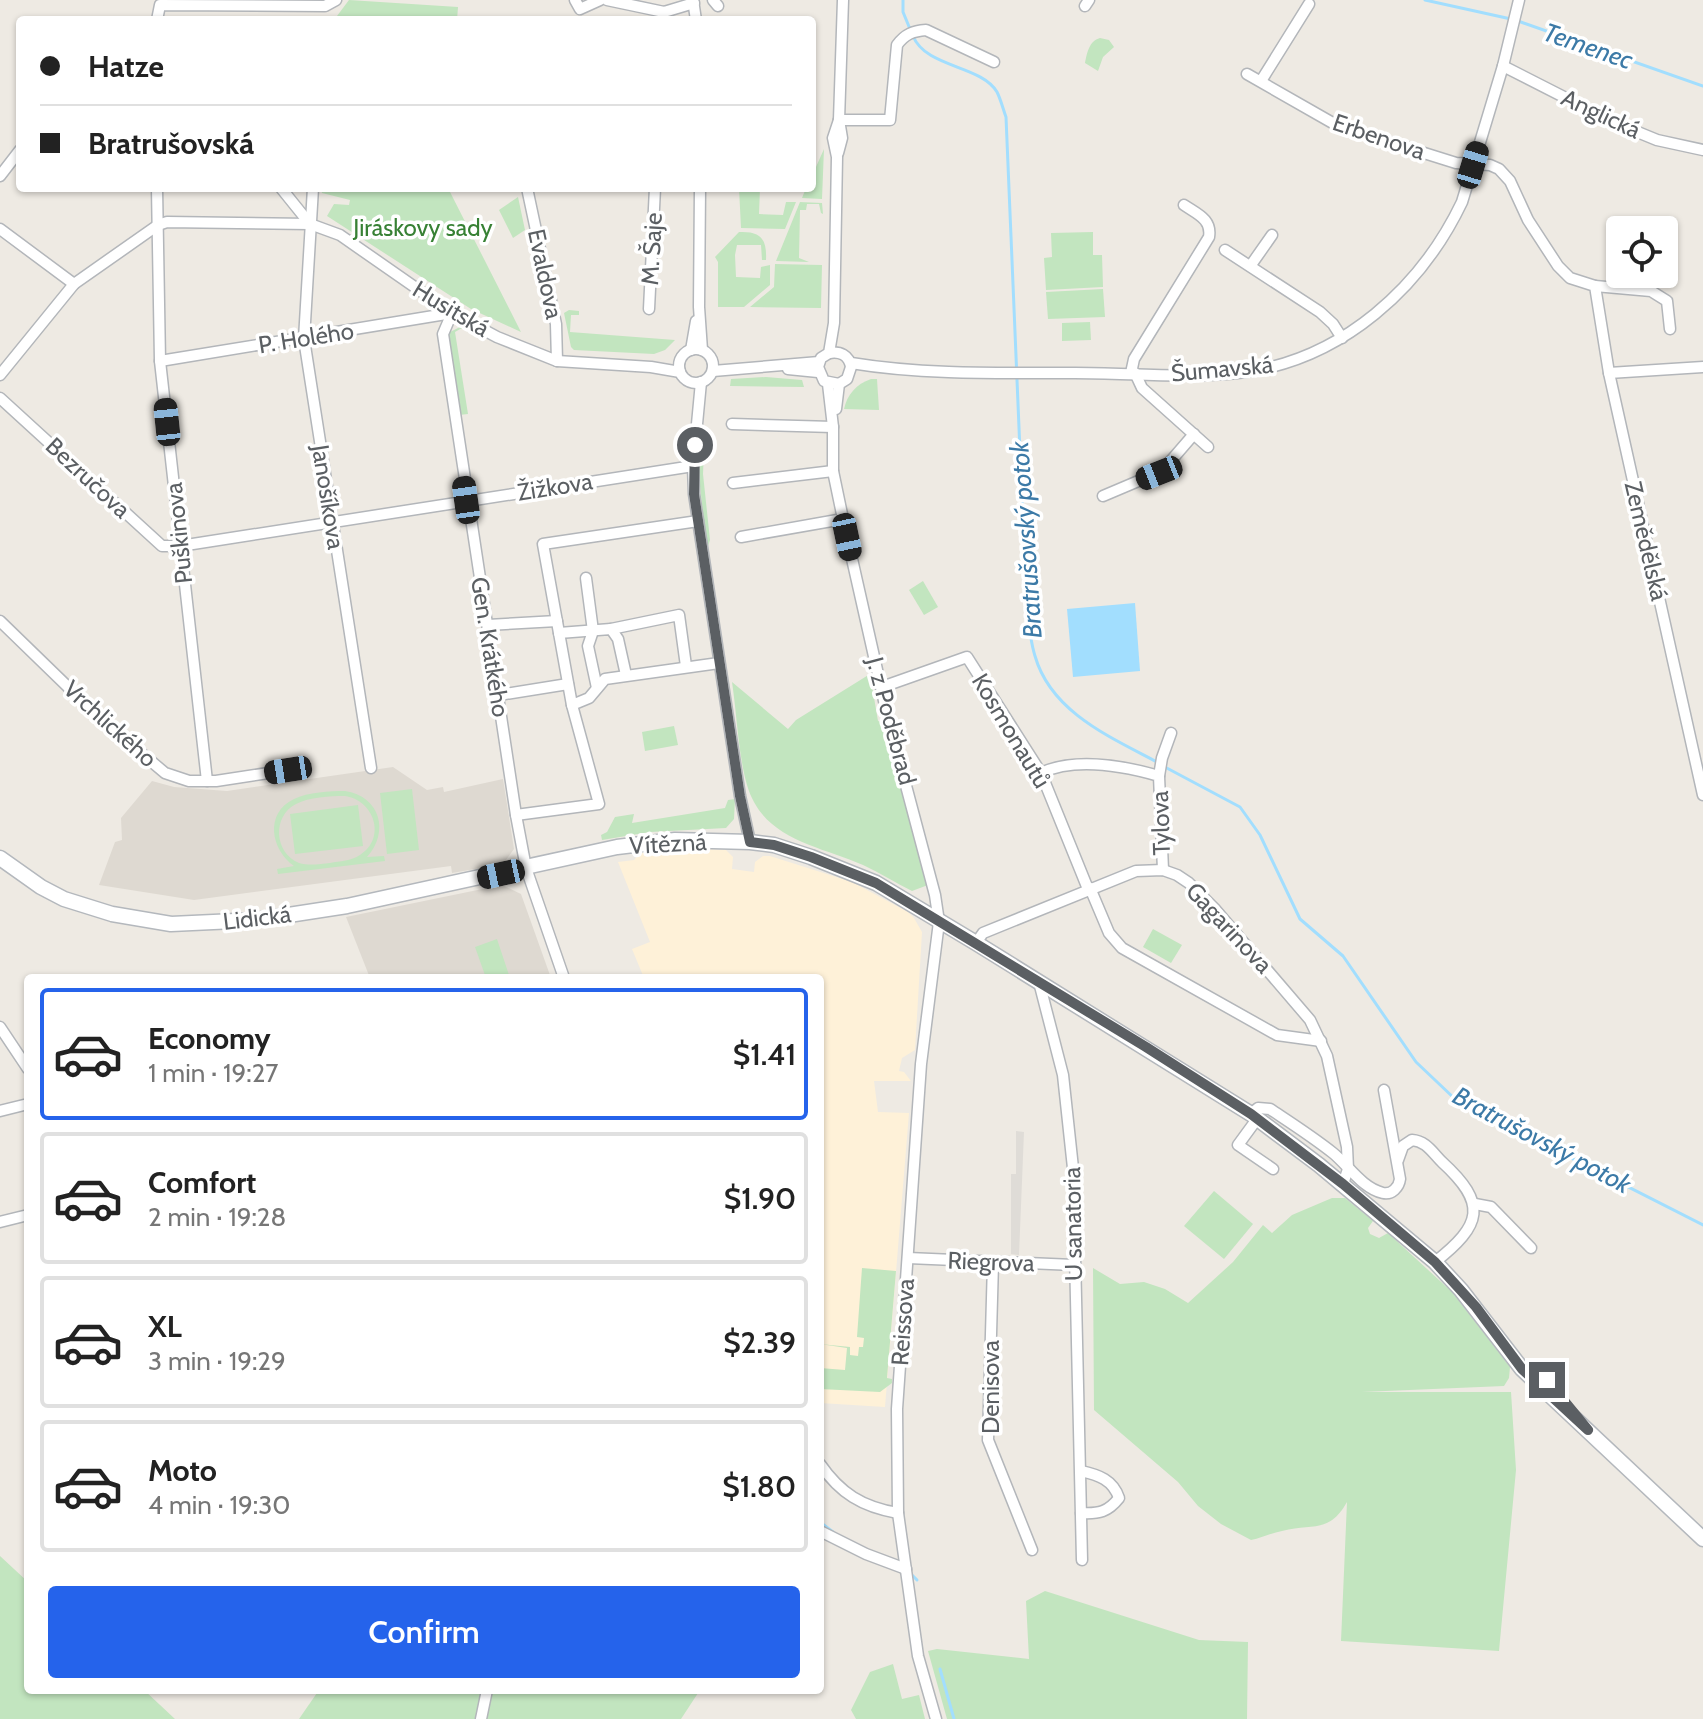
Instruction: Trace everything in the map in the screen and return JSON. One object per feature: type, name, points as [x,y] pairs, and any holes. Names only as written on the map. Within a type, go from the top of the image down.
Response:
[{"type":"main road","name":"Vítězná","points":[[526,868],[617,847],[661,842],[750,842],[774,845],[811,857],[876,883],[1254,1116],[1343,1184],[1435,1262],[1461,1290],[1522,1369],[1703,1539]]},
{"type":"main road","name":"Lidická","points":[[0,858],[64,899],[112,914],[171,924],[256,920],[347,906],[526,868]]},
{"type":"street","points":[[158,16],[160,5],[326,3],[336,0]]},
{"type":"street","points":[[578,4],[600,0]]},
{"type":"street","points":[[607,0],[656,15],[693,2]]},
{"type":"street","points":[[819,367],[829,353],[834,323],[837,157],[842,138],[839,120],[843,0]]},
{"type":"street","name":"Šumavská","points":[[850,369],[1176,375],[1254,370],[1305,356],[1342,338],[1386,305],[1417,272],[1454,219],[1503,66],[1519,0]]},
{"type":"street","points":[[1261,81],[1309,4]]},
{"type":"street","points":[[839,120],[890,120],[897,45],[905,36],[916,31],[926,30],[994,62]]},
{"type":"street","name":"Anglická","points":[[1503,66],[1613,122],[1657,140],[1703,150]]},
{"type":"street","name":"Erbenova","points":[[1247,74],[1338,126],[1456,163],[1473,165]]},
{"type":"street","points":[[0,176],[16,155]]},
{"type":"street","points":[[1473,165],[1490,165],[1499,169],[1510,181],[1528,220],[1558,266],[1570,278],[1595,286],[1651,291],[1667,301],[1670,329]]},
{"type":"street","name":"Puškinova","points":[[157,192],[160,361],[207,781]]},
{"type":"street","name":"Husitská","points":[[284,192],[310,224],[340,235],[452,313],[497,337],[557,361],[680,367]]},
{"type":"street","name":"Janošíkova","points":[[313,192],[304,339],[371,768]]},
{"type":"street","name":"Evaldova","points":[[528,192],[556,324],[557,361]]},
{"type":"street","name":"M. Šaje","points":[[649,309],[655,192]]},
{"type":"street","points":[[700,192],[696,350],[680,367],[696,382],[698,407],[693,466],[698,521],[740,796],[750,842]]},
{"type":"street","name":"Šumavská","points":[[1184,205],[1206,219],[1209,237],[1134,359],[1133,373],[1142,388],[1208,447]]},
{"type":"street","points":[[0,375],[74,284],[158,225],[167,222],[310,224]]},
{"type":"street","points":[[0,229],[74,284]]},
{"type":"street","points":[[1251,265],[1272,235]]},
{"type":"street","points":[[1225,250],[1320,312],[1342,338]]},
{"type":"street","name":"Zemědělská","points":[[1595,286],[1609,373],[1703,795]]},
{"type":"street","name":"P. Holého","points":[[160,361],[452,313]]},
{"type":"street","name":"Gen. Krátkého","points":[[452,313],[443,334],[516,815],[526,868],[563,974]]},
{"type":"street","points":[[696,350],[713,366],[819,367],[834,384],[850,369],[842,354],[834,323]]},
{"type":"street","points":[[829,353],[842,354]]},
{"type":"street","points":[[696,382],[713,366]]},
{"type":"street","points":[[1609,373],[1703,367]]},
{"type":"street","name":"J. z Poděbrad","points":[[834,384],[833,471],[882,687],[920,828],[939,922]]},
{"type":"street","name":"Bezručova","points":[[0,398],[162,546],[180,546]]},
{"type":"street","points":[[732,424],[833,427]]},
{"type":"street","points":[[1103,496],[1159,473],[1194,434]]},
{"type":"street","name":"Žižkova","points":[[180,546],[693,466]]},
{"type":"street","points":[[733,483],[833,471]]},
{"type":"street","points":[[741,537],[843,519]]},
{"type":"street","points":[[516,815],[599,804],[572,705],[543,544],[698,521]]},
{"type":"street","points":[[586,578],[593,631],[588,646],[597,688]]},
{"type":"street","points":[[559,633],[611,629],[679,615],[686,666]]},
{"type":"street","name":"Vrchlického","points":[[0,621],[102,720],[165,773],[189,781],[207,781],[288,770]]},
{"type":"street","points":[[488,625],[557,621]]},
{"type":"street","points":[[611,629],[618,639],[626,675]]},
{"type":"street","name":"Kosmonautů","points":[[882,687],[967,657],[1041,773],[1109,933],[1122,948],[1277,1035],[1321,1041]]},
{"type":"street","points":[[572,705],[589,698],[605,679],[719,663]]},
{"type":"street","points":[[499,695],[568,684]]},
{"type":"street","name":"Tylova","points":[[1163,870],[1160,768],[1171,733]]},
{"type":"street","name":"Tylova","points":[[1041,773],[1064,766],[1160,768]]},
{"type":"street","name":"Gagarinova","points":[[976,943],[983,933],[1136,871],[1163,870],[1177,875],[1214,908],[1299,1004],[1321,1041],[1344,1135],[1348,1169],[1343,1184]]},
{"type":"street","name":"Reissova","points":[[936,1719],[918,1656],[898,1513],[897,1409],[921,1064],[939,922]]},
{"type":"street","name":"U sanatoria","points":[[1039,982],[1063,1075],[1073,1168],[1082,1560]]},
{"type":"street","points":[[0,1027],[24,1063]]},
{"type":"street","points":[[1273,1169],[1238,1145],[1258,1108],[1270,1109],[1336,1155],[1348,1169],[1372,1187],[1390,1193],[1399,1185],[1384,1090]]},
{"type":"street","points":[[0,1111],[24,1105]]},
{"type":"street","points":[[1397,1162],[1403,1146],[1412,1140],[1419,1140],[1453,1172],[1475,1204],[1474,1216],[1463,1240],[1435,1262]]},
{"type":"street","points":[[1475,1204],[1491,1207],[1531,1248]]},
{"type":"street","points":[[0,1222],[24,1216]]},
{"type":"street","name":"Riegrova","points":[[908,1258],[1074,1265]]},
{"type":"street","name":"Denisova","points":[[993,1263],[988,1440],[1032,1550]]},
{"type":"street","points":[[824,1469],[842,1492],[882,1510],[898,1513]]},
{"type":"street","points":[[1081,1471],[1110,1482],[1116,1487],[1119,1498],[1110,1510],[1098,1514],[1081,1513]]},
{"type":"street","points":[[824,1533],[906,1569]]},
{"type":"street","points":[[481,1719],[486,1694]]},
{"type":"shaded area","points":[[393,767],[427,790],[443,787],[444,792],[503,779],[514,849],[503,864],[452,873],[451,866],[194,900],[99,885],[115,842],[122,840],[121,818],[152,781],[174,787],[227,791]]},
{"type":"shaded area","points":[[726,850],[733,857],[732,869],[754,872],[755,862],[763,856],[770,856],[852,882],[908,912],[922,932],[915,1050],[902,1058],[899,1071],[904,1072],[911,1081],[874,1081],[878,1112],[909,1113],[885,1407],[824,1403],[824,974],[642,974],[632,949],[650,942],[618,862],[634,860],[640,853]]},
{"type":"shaded area","points":[[502,885],[521,894],[550,974],[368,974],[346,917]]},
{"type":"shaded area","points":[[1016,1131],[1024,1132],[1019,1255],[1011,1254],[1011,1174],[1016,1174]]},
{"type":"green space","points":[[349,0],[458,7],[457,16],[337,16]]},
{"type":"green space","points":[[1100,38],[1109,40],[1114,47],[1103,57],[1098,71],[1085,63],[1091,45]]},
{"type":"green space","points":[[824,149],[822,199],[802,198],[804,192],[816,192],[816,167]]},
{"type":"green space","name":"Jiráskovy sady","points":[[450,192],[521,332],[471,309],[327,216],[334,204],[349,205],[350,200],[322,193]]},
{"type":"green space","points":[[739,192],[760,192],[759,214],[783,215],[786,202],[796,202],[785,229],[741,228]]},
{"type":"green space","points":[[518,197],[525,230],[513,238],[499,210]]},
{"type":"green space","points":[[800,202],[822,203],[823,214],[819,204],[807,204],[806,210],[800,210],[799,258],[809,262],[776,261]]},
{"type":"green space","points":[[739,232],[753,233],[761,238],[766,260],[762,260],[761,245],[737,245],[736,277],[760,278],[761,267],[770,265],[770,285],[744,307],[718,307],[718,262],[715,257]]},
{"type":"green space","points":[[1093,232],[1093,255],[1102,255],[1103,287],[1046,290],[1044,258],[1052,257],[1051,233]]},
{"type":"green space","points":[[775,264],[822,265],[821,308],[750,307],[774,287]]},
{"type":"green space","points":[[1103,289],[1105,317],[1048,319],[1046,292]]},
{"type":"green space","points":[[579,311],[579,315],[571,315],[570,332],[675,340],[665,350],[654,354],[574,350],[564,313]]},
{"type":"green space","points":[[1090,322],[1091,340],[1062,341],[1062,323]]},
{"type":"green space","points":[[460,327],[455,332],[468,414],[459,415],[448,333]]},
{"type":"green space","points":[[766,377],[802,380],[804,387],[730,386],[731,379]]},
{"type":"green space","points":[[871,379],[877,379],[879,410],[844,409],[853,391]]},
{"type":"green space","points":[[702,427],[705,428],[703,474],[710,540],[707,549],[699,477]]},
{"type":"green space","points":[[923,581],[938,607],[924,615],[909,590]]},
{"type":"green space","points":[[870,674],[878,721],[892,748],[928,885],[912,891],[863,865],[779,829],[755,803],[744,773],[732,682],[788,729],[796,720]]},
{"type":"green space","points":[[674,726],[678,745],[645,751],[642,732]]},
{"type":"green space","points":[[412,789],[419,850],[387,854],[380,793]]},
{"type":"green space","points":[[319,792],[357,794],[373,807],[378,816],[378,837],[367,857],[384,856],[385,861],[278,874],[277,869],[294,866],[280,851],[274,832],[278,813],[284,805]],"holes":[[[345,796],[355,799],[370,812],[375,830],[368,848],[360,855],[322,864],[307,864],[299,863],[285,851],[279,834],[280,825],[288,810],[296,804],[313,798]]]},
{"type":"green space","points":[[735,799],[734,819],[726,828],[650,832],[602,840],[601,835],[607,832],[615,817],[634,814],[632,823],[725,808],[728,800]]},
{"type":"green space","points":[[358,805],[363,846],[295,854],[290,814]]},
{"type":"green space","points":[[1153,929],[1182,945],[1171,963],[1143,947]]},
{"type":"green space","points":[[497,939],[509,974],[485,974],[475,947]]},
{"type":"green space","points":[[1214,1191],[1253,1224],[1224,1259],[1184,1226]]},
{"type":"green space","points":[[1332,1198],[1345,1198],[1373,1221],[1368,1228],[1370,1234],[1379,1238],[1388,1233],[1452,1292],[1510,1367],[1504,1386],[1362,1392],[1511,1392],[1516,1470],[1499,1651],[1341,1641],[1347,1502],[1327,1523],[1251,1540],[1221,1524],[1198,1506],[1178,1482],[1094,1410],[1093,1268],[1120,1284],[1144,1282],[1165,1289],[1188,1303],[1233,1262],[1263,1225],[1272,1233],[1292,1215]]},
{"type":"green space","points":[[862,1268],[896,1271],[887,1378],[892,1379],[892,1383],[880,1392],[824,1389],[824,1368],[845,1370],[847,1348],[824,1344],[850,1347],[850,1355],[858,1356],[864,1338],[857,1337]]},
{"type":"green space","points":[[0,1556],[24,1578],[24,1694],[148,1694],[175,1719],[0,1719]]},
{"type":"green space","points":[[1045,1591],[1199,1640],[1248,1642],[1247,1719],[947,1719],[928,1651],[937,1649],[1029,1659],[1026,1601]]},
{"type":"green space","points":[[893,1664],[902,1699],[919,1695],[925,1719],[856,1719],[851,1710],[870,1672]]},
{"type":"green space","points":[[316,1694],[697,1694],[681,1719],[299,1719]]},
{"type":"water","points":[[1135,603],[1140,671],[1073,677],[1067,609]]},
{"type":"waterway","name":"Bratrušovský potok","points":[[903,0],[903,12],[910,29]]},
{"type":"waterway","name":"Temenec","points":[[1425,0],[1511,19]]},
{"type":"waterway","name":"Temenec","points":[[1518,21],[1703,86]]},
{"type":"waterway","name":"Bratrušovský potok","points":[[913,36],[929,54],[989,83],[997,92],[1006,117],[1026,595],[1035,656],[1043,676],[1068,708],[1102,732],[1157,762]]},
{"type":"waterway","name":"Bratrušovský potok","points":[[1163,766],[1240,807],[1260,835],[1300,919],[1343,956],[1416,1062],[1455,1099],[1703,1225]]},
{"type":"waterway","points":[[824,1525],[833,1532]]},
{"type":"waterway","points":[[910,1573],[917,1580]]},
{"type":"waterway","points":[[940,1669],[954,1719]]},
{"type":"route","points":[[695,445],[694,494],[740,796],[750,842],[774,845],[811,857],[876,883],[1251,1114],[1343,1184],[1435,1262],[1476,1307],[1522,1369],[1588,1430],[1547,1380]]}]
